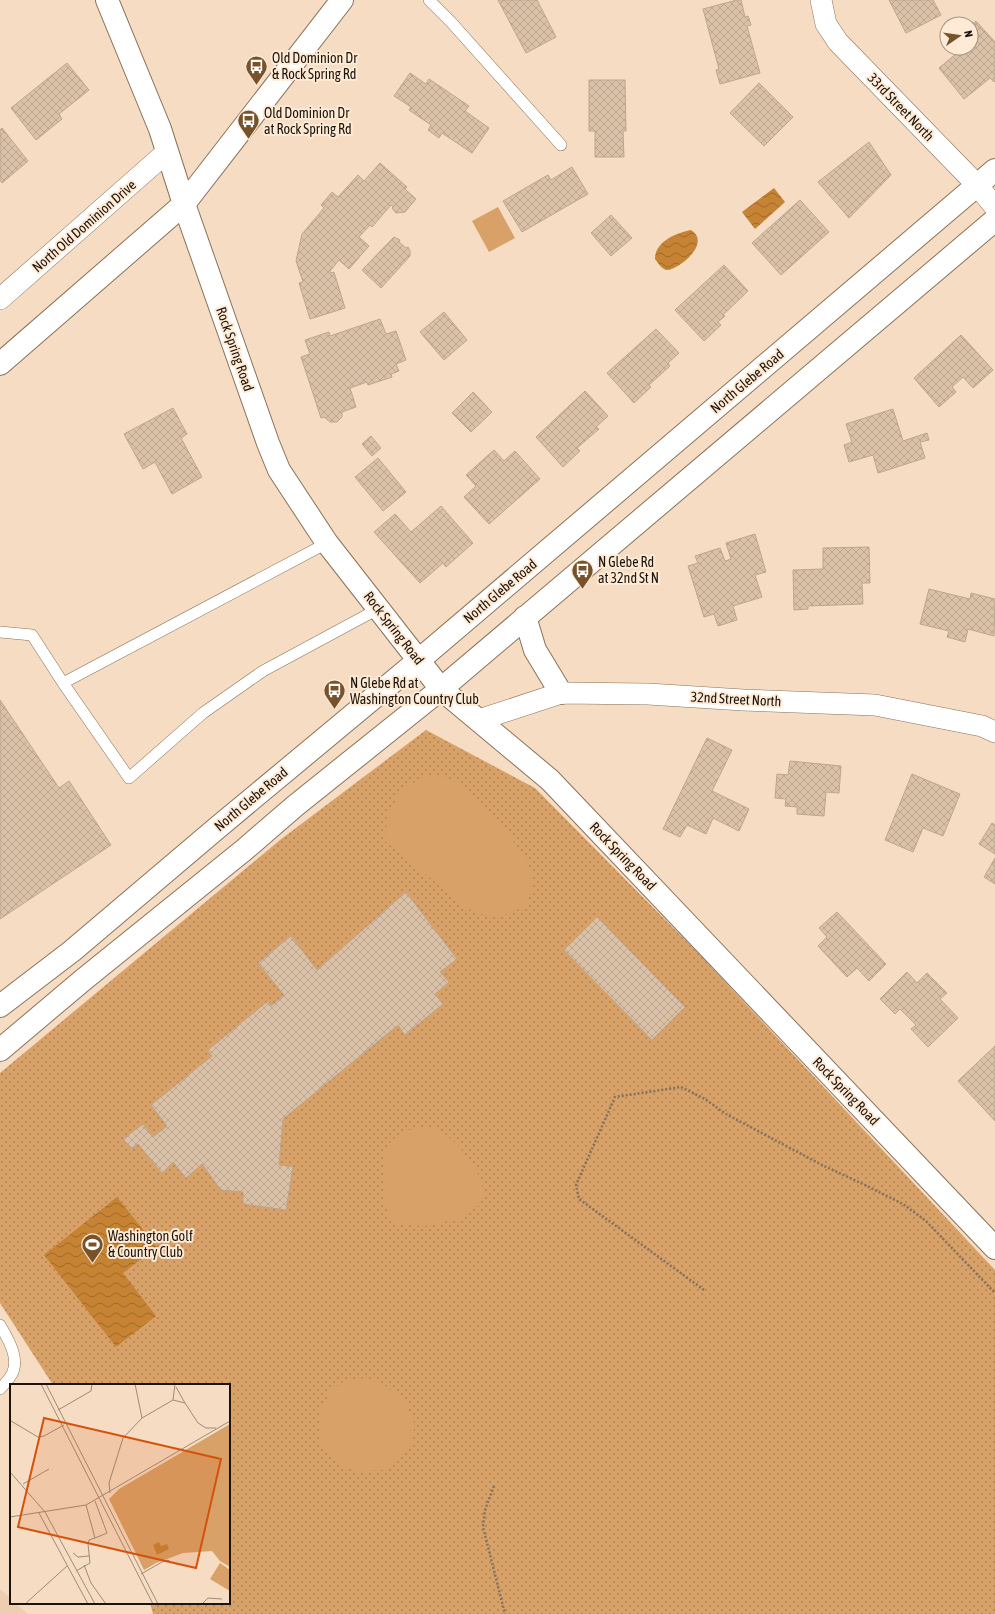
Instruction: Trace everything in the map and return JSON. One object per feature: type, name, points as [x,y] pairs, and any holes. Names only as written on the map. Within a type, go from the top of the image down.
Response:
[{"type":"main road","name":"Rock Spring Road","points":[[108,0],[160,129],[184,204],[268,443],[279,470],[327,543],[441,689],[550,780],[995,1248]]},
{"type":"main road","points":[[0,364],[184,204],[342,0]]},
{"type":"main road","name":"North Glebe Road","points":[[0,1006],[72,951],[216,828],[419,660],[995,170]]},
{"type":"main road","points":[[0,1050],[89,975],[244,850],[295,806],[441,689],[995,220]]},
{"type":"main road","points":[[525,617],[535,650],[561,693]]},
{"type":"street","name":"33rd Street North","points":[[821,0],[826,24],[838,42],[977,185],[995,207]]},
{"type":"street","name":"North Old Dominion Drive","points":[[0,299],[167,152]]},
{"type":"street","name":"32nd Street North","points":[[479,720],[561,693],[648,694],[743,700],[875,705],[982,726],[995,732]]},
{"type":"lane","points":[[429,0],[451,22],[561,145]]},
{"type":"lane","points":[[63,682],[327,543]]},
{"type":"lane","points":[[0,632],[32,636],[129,778],[203,713],[264,671],[378,609]]},
{"type":"lane","points":[[0,1325],[10,1344],[15,1362],[12,1374],[0,1389]]},
{"type":"path","points":[[704,1290],[579,1200],[576,1185],[615,1097],[681,1087],[705,1099],[726,1114],[822,1165],[903,1204],[926,1221],[995,1292]]},
{"type":"path","points":[[494,1486],[485,1510],[482,1527],[505,1614]]},
{"type":"shaded area","points":[[498,207],[515,238],[489,252],[472,221]]},
{"type":"shaded area","points":[[426,730],[535,788],[698,953],[995,1270],[995,1614],[153,1614],[150,1604],[230,1604],[230,1384],[52,1384],[0,1303],[0,1073],[280,840]]},
{"type":"shaded area","points":[[422,777],[443,777],[456,783],[468,791],[494,816],[516,844],[531,872],[532,886],[526,906],[509,914],[487,916],[466,908],[385,841],[387,816],[400,792]]},
{"type":"shaded area","points":[[426,1127],[442,1131],[460,1147],[480,1177],[484,1193],[480,1205],[459,1219],[425,1226],[401,1225],[390,1216],[384,1199],[383,1167],[386,1150],[388,1145],[401,1134],[409,1130]]},
{"type":"shaded area","points":[[365,1378],[384,1385],[405,1401],[415,1425],[411,1443],[401,1458],[384,1470],[358,1471],[339,1466],[321,1444],[319,1415],[329,1393],[345,1380]]},
{"type":"shaded area","points":[[0,1589],[10,1598],[10,1604],[16,1604],[28,1614],[0,1614]]},
{"type":"water","points":[[774,188],[785,202],[755,229],[742,212]]},
{"type":"water","points":[[691,230],[697,236],[698,242],[690,256],[677,267],[666,270],[663,268],[655,259],[659,247],[673,236]]},
{"type":"water","name":"Washington Golf & Country Club","points":[[117,1197],[157,1247],[123,1273],[156,1316],[116,1347],[44,1255]]},
{"type":"building","points":[[498,0],[537,0],[556,37],[526,53]]},
{"type":"building","points":[[741,0],[745,17],[748,16],[751,25],[747,26],[760,73],[720,84],[716,70],[719,69],[703,9]]},
{"type":"building","points":[[889,0],[933,0],[941,15],[906,33]]},
{"type":"building","points":[[979,24],[995,42],[995,81],[994,82],[990,78],[964,99],[939,68],[953,56],[979,56]]},
{"type":"building","points":[[67,63],[89,90],[59,114],[62,119],[36,140],[11,108]]},
{"type":"building","points":[[410,73],[426,84],[429,79],[469,106],[465,111],[489,128],[472,153],[442,133],[439,138],[428,130],[431,125],[409,110],[411,107],[394,96]]},
{"type":"building","points":[[589,80],[625,80],[626,131],[623,131],[624,157],[595,157],[595,131],[589,131]]},
{"type":"building","points":[[759,83],[793,117],[764,146],[730,113]]},
{"type":"building","points":[[2,128],[28,161],[2,183],[0,180],[0,130]]},
{"type":"building","points":[[869,142],[891,175],[849,218],[818,182]]},
{"type":"building","points":[[380,163],[407,187],[405,189],[416,199],[405,212],[396,213],[391,205],[372,227],[370,225],[359,237],[369,246],[349,269],[339,260],[330,271],[331,273],[334,272],[345,308],[310,319],[299,283],[303,282],[296,261],[302,234],[324,208],[321,205],[332,192],[338,197],[358,175],[364,181]]},
{"type":"building","points":[[572,167],[588,194],[522,232],[503,201],[548,175],[551,180]]},
{"type":"building","points":[[800,200],[829,232],[781,275],[752,243]]},
{"type":"building","points":[[611,215],[632,238],[611,256],[591,233]]},
{"type":"building","points":[[394,237],[400,240],[399,242],[406,248],[408,247],[410,256],[381,288],[362,270]]},
{"type":"building","points":[[724,265],[748,291],[723,315],[725,316],[718,322],[721,325],[704,341],[675,310]]},
{"type":"building","points":[[444,312],[467,340],[444,360],[420,332]]},
{"type":"building","points":[[380,319],[386,334],[396,331],[406,360],[396,364],[399,371],[391,374],[392,377],[368,385],[367,382],[350,388],[356,407],[342,412],[342,417],[337,422],[330,422],[324,417],[321,418],[301,357],[310,354],[305,340],[329,332],[330,336]]},
{"type":"building","points":[[656,329],[679,353],[668,363],[670,366],[649,385],[651,387],[634,403],[607,373]]},
{"type":"building","points":[[961,335],[993,370],[973,388],[963,377],[952,387],[956,392],[939,407],[914,378]]},
{"type":"building","points":[[585,391],[608,416],[596,427],[599,429],[577,448],[580,451],[563,467],[536,437]]},
{"type":"building","points":[[473,392],[492,412],[471,432],[452,413]]},
{"type":"building","points":[[173,408],[187,434],[181,438],[202,477],[172,494],[155,462],[143,469],[124,434]]},
{"type":"building","points":[[893,409],[903,441],[927,433],[929,440],[920,442],[925,458],[878,473],[873,455],[849,462],[844,445],[852,442],[846,424]]},
{"type":"building","points":[[371,436],[381,448],[372,456],[362,444]]},
{"type":"building","points":[[494,450],[504,461],[515,451],[540,479],[489,524],[464,497],[476,486],[466,475]]},
{"type":"building","points":[[378,458],[406,492],[383,511],[355,477]]},
{"type":"building","points":[[441,506],[473,543],[446,567],[443,563],[420,583],[374,532],[395,514],[411,532]]},
{"type":"building","points":[[755,534],[766,572],[755,575],[762,597],[733,606],[737,620],[718,626],[714,614],[704,617],[688,566],[698,563],[695,556],[720,548],[725,561],[731,559],[726,543]]},
{"type":"building","points":[[869,547],[870,583],[862,583],[863,604],[808,606],[808,609],[794,610],[793,570],[823,569],[823,548]]},
{"type":"building","points":[[929,589],[970,599],[971,593],[995,599],[994,636],[968,629],[965,642],[947,637],[949,631],[920,624]]},
{"type":"building","points":[[0,700],[59,788],[69,781],[111,845],[0,919]]},
{"type":"building","points":[[707,738],[732,750],[712,791],[749,809],[739,831],[713,818],[706,834],[687,825],[680,837],[663,829]]},
{"type":"building","points":[[790,761],[841,766],[839,793],[826,792],[824,816],[797,814],[797,807],[785,806],[786,799],[775,798],[777,774],[788,775]]},
{"type":"building","points":[[912,774],[960,794],[943,836],[923,828],[913,852],[885,840]]},
{"type":"building","points":[[992,823],[995,825],[995,854],[979,844]]},
{"type":"building","points":[[995,858],[995,884],[984,877]]},
{"type":"building","points":[[406,892],[457,959],[440,972],[449,982],[435,994],[443,1004],[405,1035],[398,1025],[283,1119],[279,1165],[293,1167],[286,1210],[243,1204],[243,1192],[221,1190],[202,1164],[186,1178],[173,1162],[162,1173],[138,1144],[132,1149],[123,1139],[143,1124],[153,1137],[167,1126],[151,1105],[212,1056],[208,1050],[268,1001],[271,1006],[284,995],[258,963],[291,936],[317,970]]},
{"type":"building","points":[[837,912],[886,964],[869,981],[857,968],[847,977],[818,946],[827,937],[819,928]]},
{"type":"building","points":[[597,917],[685,1007],[652,1040],[564,950]]},
{"type":"building","points":[[907,972],[917,983],[927,973],[947,993],[940,999],[958,1018],[928,1047],[911,1029],[916,1025],[900,1009],[895,1014],[880,999]]},
{"type":"building","points":[[995,1046],[995,1121],[958,1081]]},
{"type":"place","name":"Old Dominion Dr & Rock Spring Rd","points":[[256,86]]},
{"type":"place","name":"Old Dominion Dr at Rock Spring Rd","points":[[248,140]]},
{"type":"place","name":"N Glebe Rd at 32nd St N","points":[[583,590]]},
{"type":"place","name":"N Glebe Rd at Washington Country Club","points":[[334,710]]},
{"type":"place","name":"Washington Golf & Country Club","points":[[93,1264]]}]
